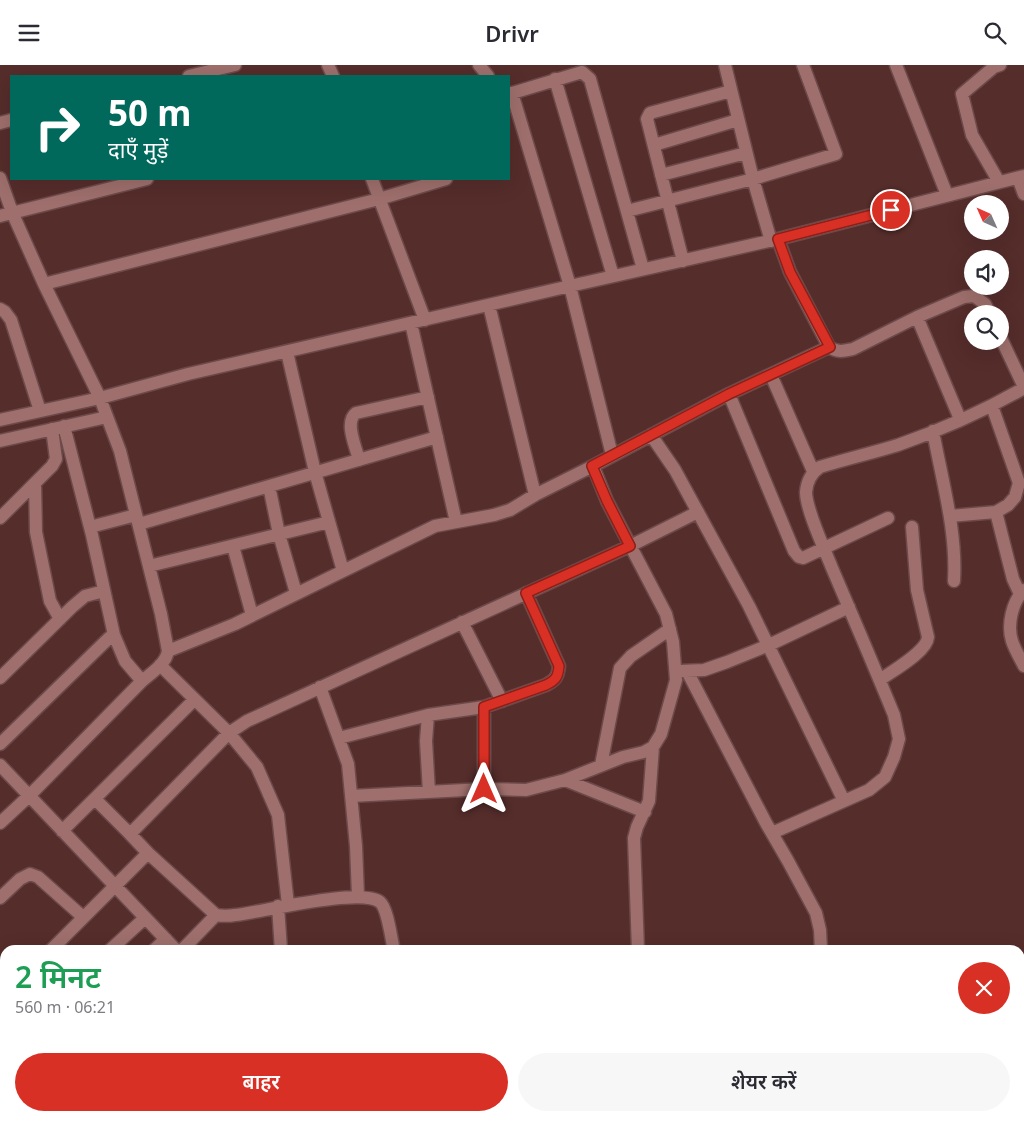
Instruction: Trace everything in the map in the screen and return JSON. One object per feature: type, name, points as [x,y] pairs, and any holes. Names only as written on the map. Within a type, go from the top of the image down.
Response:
[{"type":"street","points":[[193,75],[235,65]]},
{"type":"street","points":[[725,65],[753,179],[775,240],[830,347],[836,351],[853,349],[917,317],[964,297],[974,296],[986,305]]},
{"type":"street","points":[[627,211],[753,179],[836,155],[803,65]]},
{"type":"street","points":[[896,65],[947,195]]},
{"type":"street","points":[[995,66],[962,94],[972,135],[999,182]]},
{"type":"street","points":[[612,455],[570,286],[510,93],[582,72],[590,79],[644,269]]},
{"type":"street","points":[[556,79],[613,276]]},
{"type":"street","points":[[683,261],[647,119],[650,113],[731,91]]},
{"type":"street","points":[[654,145],[738,120]]},
{"type":"street","points":[[661,175],[746,153]]},
{"type":"street","points":[[0,420],[100,398],[188,374],[775,240],[1021,177],[1024,194]]},
{"type":"street","points":[[0,178],[12,212],[44,283],[100,398],[120,451],[138,519],[168,651],[168,655],[160,665],[0,823]]},
{"type":"street","points":[[0,216],[143,180]]},
{"type":"street","points":[[372,180],[425,320]]},
{"type":"street","points":[[44,283],[379,199],[443,180]]},
{"type":"street","points":[[489,305],[535,495]]},
{"type":"street","points":[[0,309],[11,319],[40,411]]},
{"type":"street","points":[[917,317],[960,419]]},
{"type":"street","points":[[411,323],[456,522]]},
{"type":"street","points":[[168,651],[252,615],[435,526],[494,515],[510,510],[535,495],[729,394],[830,347]]},
{"type":"street","points":[[772,833],[878,785],[885,777],[899,745],[894,715],[824,549],[810,511],[806,493],[809,479],[813,471],[820,467],[897,445],[992,406],[1024,388],[1006,350]]},
{"type":"street","points":[[286,352],[315,473],[342,571]]},
{"type":"street","points":[[771,375],[813,471]]},
{"type":"street","points":[[729,394],[794,551],[799,557],[803,558],[824,549],[888,518]]},
{"type":"street","points":[[359,460],[350,423],[356,413],[428,397]]},
{"type":"street","points":[[950,516],[996,511],[1008,505],[1015,497],[1021,482],[992,406]]},
{"type":"street","points":[[0,441],[107,417]]},
{"type":"street","points":[[0,519],[52,466],[56,459],[58,428]]},
{"type":"street","points":[[58,428],[90,527],[114,635],[125,661],[142,681]]},
{"type":"street","points":[[933,431],[950,516],[956,559],[954,581]]},
{"type":"street","points":[[651,435],[675,470],[769,645],[844,801]]},
{"type":"street","points":[[90,527],[138,519],[269,486],[437,437]]},
{"type":"street","points":[[592,466],[607,501],[666,614],[681,671],[816,913],[820,929],[821,945]]},
{"type":"street","points":[[35,483],[36,532],[50,601],[60,619]]},
{"type":"street","points":[[269,486],[279,534],[296,593]]},
{"type":"street","points":[[996,511],[1013,579],[1022,591],[1014,604],[1011,624],[1012,640],[1024,666]]},
{"type":"street","points":[[130,834],[229,733],[247,721],[630,546],[698,512]]},
{"type":"street","points":[[149,566],[329,522]]},
{"type":"street","points":[[880,680],[920,652],[928,641],[917,590],[912,527]]},
{"type":"street","points":[[233,545],[252,615]]},
{"type":"street","points":[[0,678],[85,597],[104,591]]},
{"type":"street","points":[[338,739],[428,715],[484,707],[554,681],[558,675],[559,666],[526,593]]},
{"type":"street","points":[[681,671],[704,670],[769,645],[849,607]]},
{"type":"street","points":[[462,622],[502,701]]},
{"type":"street","points":[[601,765],[620,668],[631,656],[670,629]]},
{"type":"street","points":[[0,744],[109,637],[114,635]]},
{"type":"street","points":[[160,665],[229,733],[257,767],[278,815],[283,905],[281,945]]},
{"type":"street","points":[[638,945],[634,838],[649,801],[653,747],[661,734],[676,680],[681,671]]},
{"type":"street","points":[[320,687],[348,764],[352,796],[358,896]]},
{"type":"street","points":[[62,831],[194,699]]},
{"type":"street","points":[[484,707],[484,789]]},
{"type":"street","points":[[428,715],[426,741],[429,792]]},
{"type":"street","points":[[352,796],[484,789],[526,790],[565,780],[601,765],[644,752],[653,747]]},
{"type":"street","points":[[0,765],[114,887],[171,945]]},
{"type":"street","points":[[565,780],[645,812]]},
{"type":"street","points":[[95,799],[148,853],[216,915],[234,916],[283,905],[358,896],[373,898],[381,903],[385,911],[393,945]]},
{"type":"street","points":[[56,945],[148,853]]},
{"type":"street","points":[[0,898],[20,879],[30,874],[38,877],[82,917]]},
{"type":"street","points":[[187,945],[216,915]]},
{"type":"street","points":[[115,945],[145,918]]},
{"type":"street","points":[[159,945],[166,939]]},
{"type":"route","points":[[484,789],[484,707],[546,685],[554,681],[558,675],[559,666],[526,593],[630,546],[592,466],[729,394],[830,347],[790,272],[778,239],[891,210]]}]
